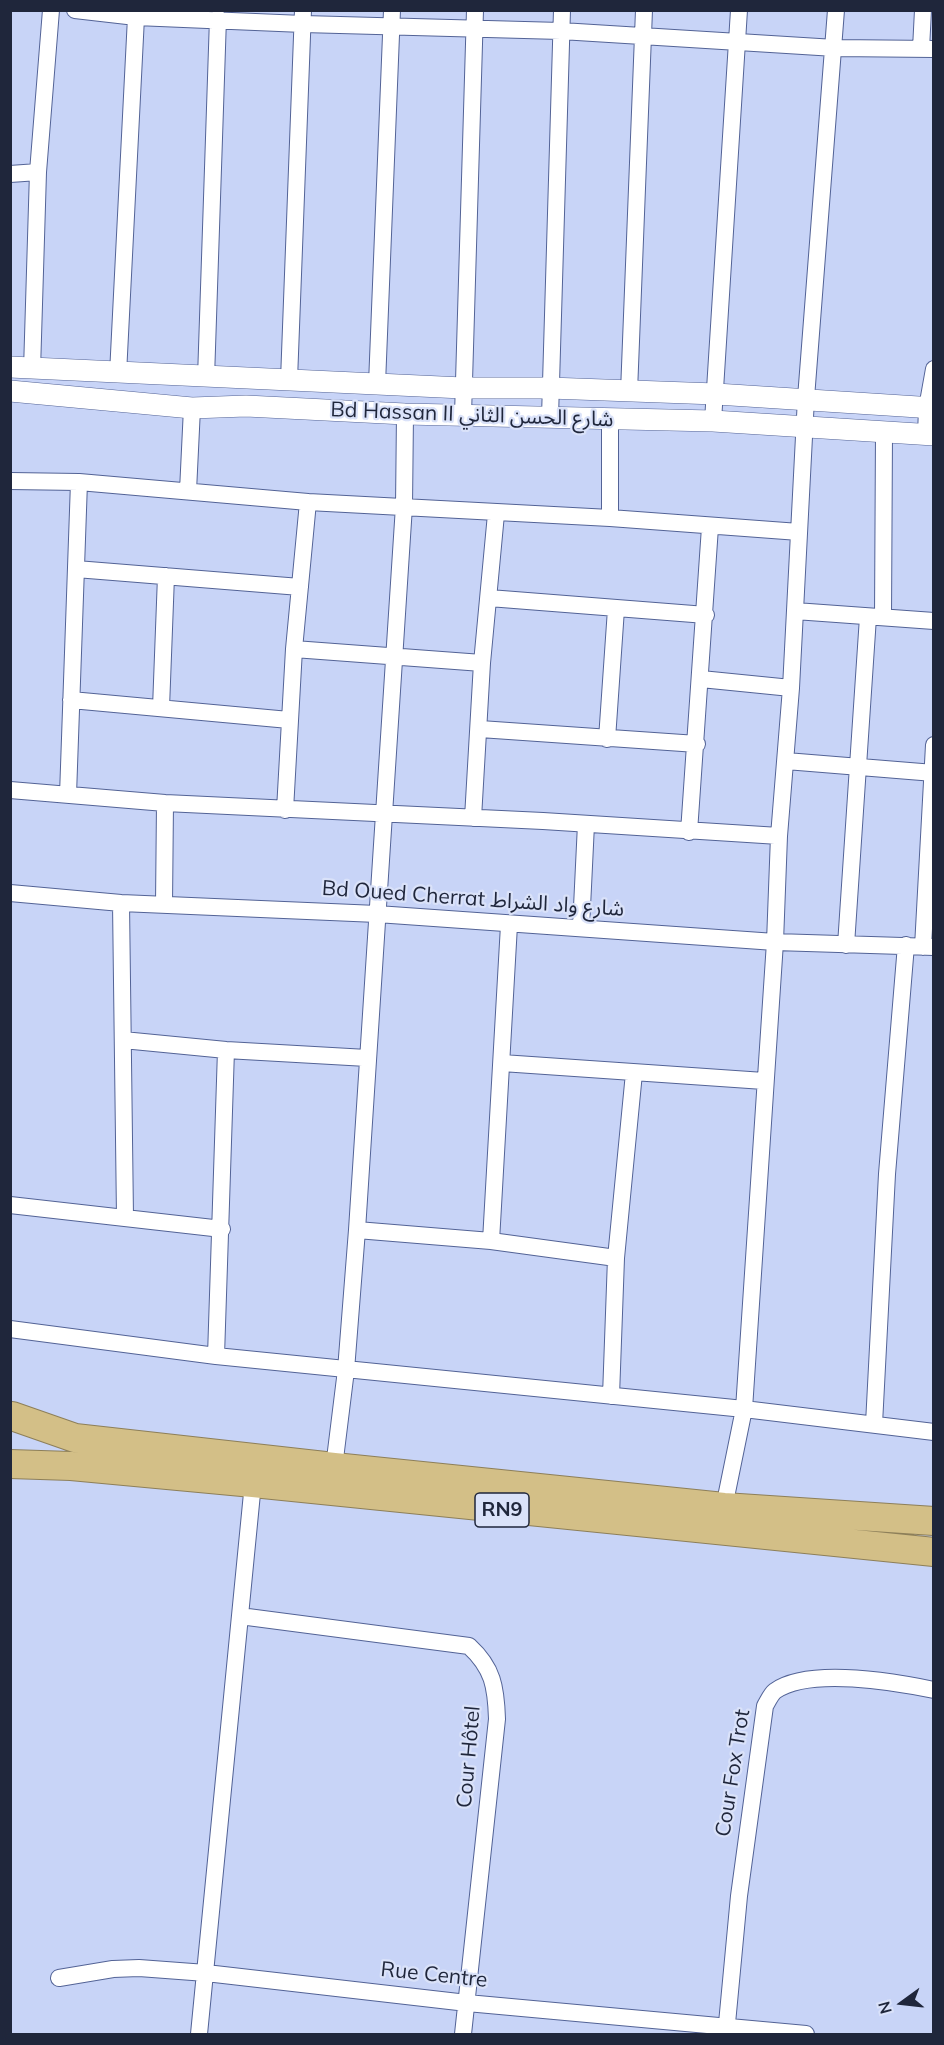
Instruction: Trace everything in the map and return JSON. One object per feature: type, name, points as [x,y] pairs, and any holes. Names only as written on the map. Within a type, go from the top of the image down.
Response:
[{"type":"highway","name":"RN9","points":[[11,1416],[75,1438],[724,1507],[933,1521]]},
{"type":"highway","name":"RN9","points":[[11,1416],[20,1436],[19,1447],[10,1462],[252,1483],[933,1552]]},
{"type":"street","points":[[32,370],[38,172],[51,10]]},
{"type":"street","points":[[75,10],[218,18],[392,18],[475,28],[561,31],[643,38],[835,48],[927,49],[923,10]]},
{"type":"street","points":[[463,415],[475,10]]},
{"type":"street","points":[[550,417],[549,388],[562,10]]},
{"type":"street","points":[[629,392],[645,10]]},
{"type":"street","points":[[713,422],[739,10]]},
{"type":"street","points":[[724,1507],[744,1409],[775,942],[778,836],[791,688],[806,398],[835,48],[836,10]]},
{"type":"street","points":[[118,374],[141,14]]},
{"type":"street","points":[[289,380],[303,17]]},
{"type":"street","points":[[206,378],[218,18]]},
{"type":"street","points":[[377,384],[392,18]]},
{"type":"street","points":[[10,174],[38,172]]},
{"type":"street","name":"Bd Hassan II شارع الحسن الثاني","points":[[10,368],[463,388],[549,388],[716,394],[806,398],[930,408]]},
{"type":"street","points":[[930,435],[933,369]]},
{"type":"street","name":"Bd Hassan II شارع الحسن الثاني","points":[[10,391],[192,408],[246,406],[405,414],[713,422],[930,435]]},
{"type":"street","points":[[188,490],[192,408]]},
{"type":"street","points":[[334,1467],[346,1370],[357,1230],[404,506],[405,414]]},
{"type":"street","points":[[610,420],[610,518]]},
{"type":"street","points":[[846,945],[859,765],[875,617],[884,433]]},
{"type":"street","points":[[10,481],[79,482],[308,502],[404,506],[496,514],[610,518],[799,532]]},
{"type":"street","points":[[68,795],[79,482]]},
{"type":"street","points":[[285,810],[294,649],[308,502]]},
{"type":"street","points":[[473,818],[480,729],[482,663],[496,514]]},
{"type":"street","points":[[689,832],[697,744],[710,527]]},
{"type":"street","points":[[76,569],[300,587]]},
{"type":"street","points":[[161,708],[166,576]]},
{"type":"street","points":[[489,598],[705,615]]},
{"type":"street","points":[[607,739],[616,609]]},
{"type":"street","points":[[795,611],[933,621]]},
{"type":"street","points":[[294,649],[482,663]]},
{"type":"street","points":[[701,679],[791,688]]},
{"type":"street","points":[[71,700],[289,720]]},
{"type":"street","points":[[480,729],[697,744]]},
{"type":"street","points":[[928,947],[933,745]]},
{"type":"street","points":[[786,761],[859,765],[932,773]]},
{"type":"street","points":[[10,790],[165,803],[778,836]]},
{"type":"street","points":[[164,904],[165,803]]},
{"type":"street","points":[[581,928],[586,824]]},
{"type":"street","name":"Bd Oued Cherrat شارع واد الشراط","points":[[10,893],[120,903],[377,914],[775,942],[928,947]]},
{"type":"street","points":[[120,903],[125,1217]]},
{"type":"street","points":[[491,1241],[509,925]]},
{"type":"street","points":[[874,1424],[886,1174],[906,945]]},
{"type":"street","points":[[123,1040],[226,1050],[367,1058]]},
{"type":"street","points":[[216,1356],[222,1228],[226,1050]]},
{"type":"street","points":[[502,1063],[764,1081]]},
{"type":"street","points":[[611,1396],[616,1258],[634,1072]]},
{"type":"street","points":[[10,1205],[222,1228]]},
{"type":"street","points":[[357,1230],[491,1241],[616,1258]]},
{"type":"street","points":[[10,1329],[216,1356],[744,1409],[933,1432]]},
{"type":"street","points":[[199,2034],[252,1483]]},
{"type":"street","name":"Cour Hôtel","points":[[240,1616],[469,1646],[484,1659],[496,1694],[497,1719],[463,2034]]},
{"type":"street","name":"Cour Fox Trot","points":[[727,2030],[739,1896],[758,1739],[765,1706],[774,1691],[790,1683],[810,1679],[856,1679],[933,1690]]},
{"type":"street","name":"Rue Centre","points":[[59,1978],[113,1969],[139,1968],[206,1973],[727,2030],[806,2034]]}]
